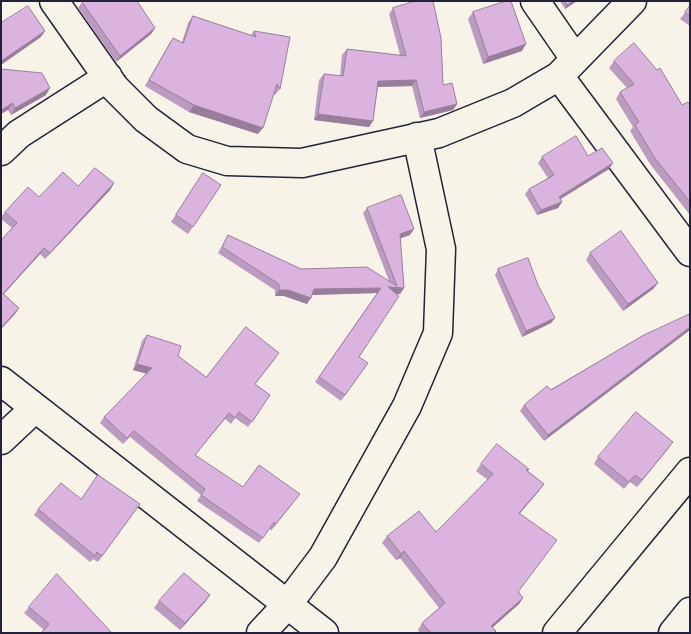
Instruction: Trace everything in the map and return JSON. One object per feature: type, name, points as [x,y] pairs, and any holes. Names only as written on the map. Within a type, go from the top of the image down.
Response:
[{"type":"street","points":[[54,1],[108,77],[146,120],[187,149],[228,161],[302,162],[439,132],[513,103],[567,68],[632,1]]},
{"type":"street","points":[[535,1],[567,68],[690,252]]},
{"type":"street","points":[[1,152],[20,134],[108,77]]},
{"type":"street","points":[[261,633],[287,605],[323,557],[407,406],[438,333],[441,249],[416,137]]},
{"type":"street","points":[[1,382],[324,633]]},
{"type":"street","points":[[1,440],[34,409]]},
{"type":"street","points":[[557,633],[690,472]]},
{"type":"street","points":[[673,633],[690,612]]},
{"type":"building","points":[[83,1],[137,1],[155,28],[120,56]]},
{"type":"building","points":[[416,1],[433,1],[441,38],[443,85],[452,83],[457,104],[424,112],[416,80],[378,81],[373,121],[318,114],[324,74],[343,76],[347,49],[406,56],[393,8]]},
{"type":"building","points":[[511,1],[526,44],[488,57],[473,12]]},
{"type":"building","points":[[565,1],[574,1],[567,5]]},
{"type":"building","points":[[28,6],[45,31],[1,61],[1,23]]},
{"type":"building","points":[[690,6],[690,16],[685,12]]},
{"type":"building","points":[[193,16],[256,37],[254,31],[290,37],[280,89],[277,84],[263,128],[194,105],[149,80],[173,38],[183,43]]},
{"type":"building","points":[[634,43],[657,70],[660,68],[682,105],[688,102],[690,105],[690,202],[654,157],[635,125],[639,122],[620,92],[634,84],[614,61]]},
{"type":"building","points":[[1,69],[42,73],[50,88],[15,108],[13,103],[1,110]]},
{"type":"building","points":[[576,136],[588,156],[602,148],[613,163],[559,197],[562,202],[541,210],[529,189],[554,175],[542,157]]},
{"type":"building","points":[[95,168],[114,183],[50,253],[44,248],[3,294],[19,308],[1,328],[1,240],[17,223],[5,212],[28,187],[39,197],[63,172],[78,186]]},
{"type":"building","points":[[203,173],[221,185],[193,227],[176,215]]},
{"type":"building","points":[[401,195],[414,229],[400,234],[404,288],[388,287],[399,296],[359,357],[368,363],[345,395],[319,377],[381,288],[314,289],[311,298],[288,290],[279,290],[279,284],[222,247],[228,235],[301,269],[367,267],[397,286],[367,208]]},
{"type":"building","points":[[621,231],[658,283],[628,304],[590,253]]},
{"type":"building","points":[[528,258],[538,285],[555,318],[526,331],[498,269]]},
{"type":"building","points":[[690,314],[690,327],[548,435],[524,405],[547,386],[551,390],[642,336]]},
{"type":"building","points":[[246,327],[279,353],[255,384],[270,395],[252,422],[239,412],[235,418],[229,413],[195,455],[243,487],[259,465],[300,494],[275,525],[274,522],[263,538],[201,495],[205,489],[134,431],[127,438],[104,417],[152,368],[137,364],[147,335],[181,346],[178,356],[206,377]]},
{"type":"building","points":[[636,412],[673,442],[642,480],[635,475],[629,482],[598,457]]},
{"type":"building","points":[[497,444],[529,469],[526,470],[544,484],[519,513],[557,540],[518,592],[523,598],[491,626],[496,631],[494,633],[431,633],[422,623],[445,603],[404,551],[401,554],[387,536],[419,511],[436,532],[493,474],[481,464]]},
{"type":"building","points":[[98,475],[140,504],[102,556],[97,552],[95,556],[38,509],[61,483],[81,499]]},
{"type":"building","points":[[184,573],[210,595],[185,623],[159,601]]},
{"type":"building","points":[[57,574],[112,633],[41,633],[49,624],[29,607]]}]
